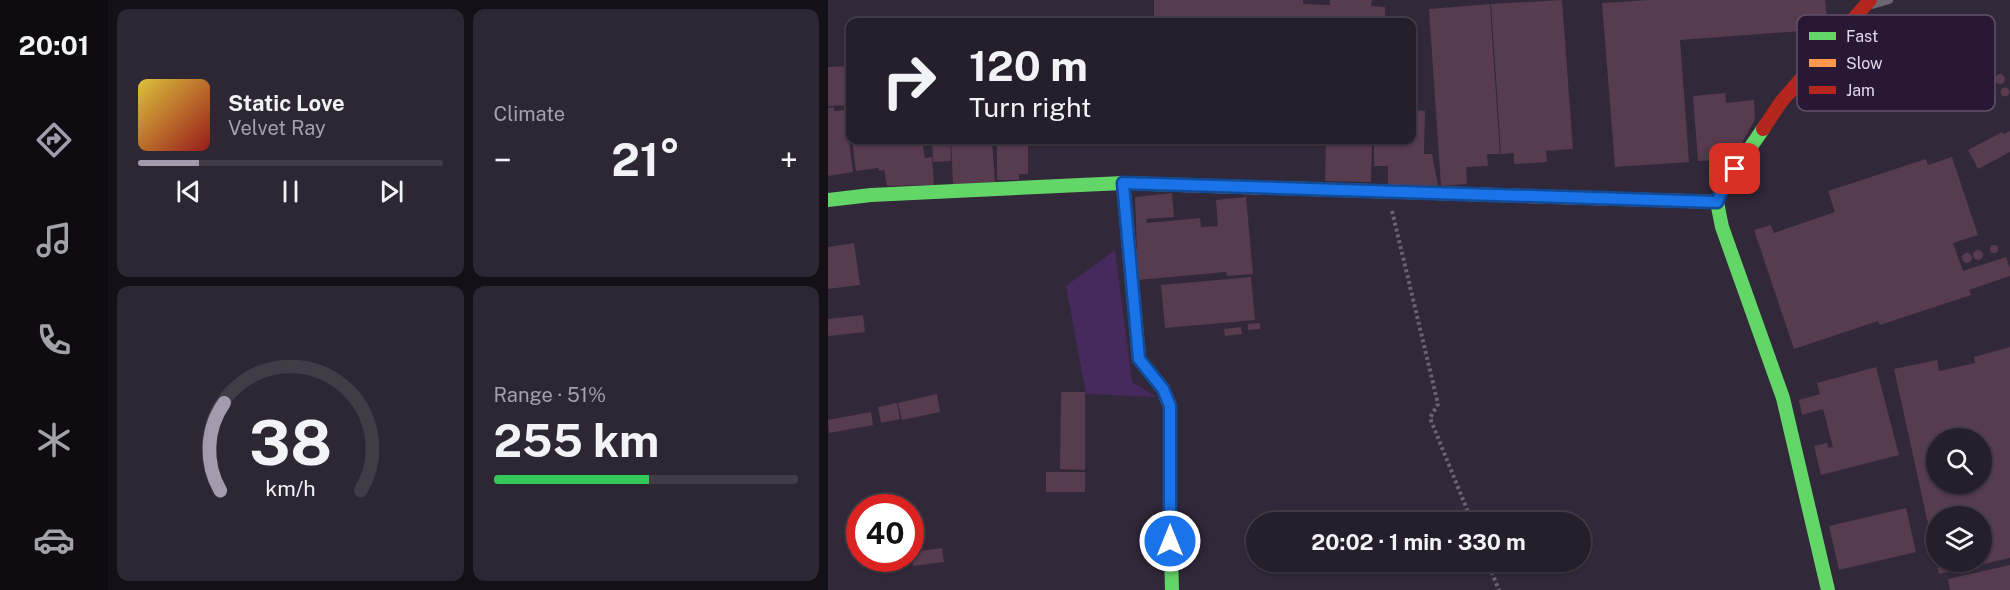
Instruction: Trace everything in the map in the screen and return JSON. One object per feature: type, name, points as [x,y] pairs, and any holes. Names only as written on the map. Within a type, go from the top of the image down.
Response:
[{"type":"street","points":[[1857,15],[1867,3]]},
{"type":"street","points":[[1797,84],[1781,102],[1724,186],[1717,202],[1722,227],[1783,398],[1828,590]]},
{"type":"street","points":[[828,200],[871,195],[1123,183],[1717,202]]},
{"type":"street","points":[[1123,183],[1139,359],[1163,389],[1170,406],[1172,590]]},
{"type":"lane","points":[[1867,3],[1889,0]]},
{"type":"path","points":[[1388,192],[1438,404],[1430,418],[1468,512]]},
{"type":"path","points":[[1492,572],[1499,590]]},
{"type":"shaded area","points":[[1115,250],[1132,382],[1157,397],[1086,394],[1066,286]]},
{"type":"building","points":[[1154,0],[1303,0],[1303,4],[1330,5],[1330,0],[1372,0],[1371,6],[1385,7],[1385,18],[1154,18]]},
{"type":"building","points":[[1562,0],[1573,149],[1546,151],[1547,162],[1514,164],[1514,153],[1501,154],[1491,4]]},
{"type":"building","points":[[1649,0],[1825,0],[1827,15],[1797,15],[1797,31],[1680,40],[1689,162],[1615,167],[1602,3]]},
{"type":"building","points":[[1490,4],[1500,154],[1487,154],[1488,166],[1466,167],[1467,184],[1441,186],[1429,9]]},
{"type":"building","points":[[846,66],[846,105],[828,106],[828,67]]},
{"type":"building","points":[[2000,74],[2005,79],[2000,84],[1995,79]]},
{"type":"building","points":[[2005,87],[2010,92],[2005,97],[2000,92]]},
{"type":"building","points":[[1725,93],[1726,103],[1754,100],[1755,119],[1733,159],[1698,161],[1693,96]]},
{"type":"building","points":[[834,107],[834,111],[845,110],[846,144],[849,144],[853,172],[828,176],[828,108]]},
{"type":"building","points":[[1416,110],[1425,111],[1424,154],[1432,154],[1438,186],[1388,185],[1388,166],[1374,166],[1374,144],[1416,144]]},
{"type":"building","points":[[2010,131],[2010,152],[1978,169],[1968,150],[2002,132],[2004,134]]},
{"type":"building","points":[[853,144],[923,144],[925,158],[932,157],[934,185],[887,186],[884,170],[879,171],[878,168],[856,171]]},
{"type":"building","points":[[932,144],[950,144],[951,161],[933,162]]},
{"type":"building","points":[[951,144],[992,144],[995,182],[953,185]]},
{"type":"building","points":[[997,144],[1028,144],[1028,174],[1019,174],[1019,180],[997,180]]},
{"type":"building","points":[[1326,144],[1372,144],[1371,182],[1325,181]]},
{"type":"building","points":[[1952,157],[1978,235],[1953,243],[1963,271],[2006,257],[2010,276],[1969,290],[1971,295],[1880,325],[1878,321],[1794,349],[1754,230],[1771,225],[1774,233],[1835,212],[1828,191],[1926,159],[1928,165]]},
{"type":"building","points":[[1172,193],[1174,217],[1146,219],[1147,223],[1200,218],[1201,227],[1218,226],[1216,200],[1246,197],[1253,274],[1227,276],[1226,272],[1138,280],[1135,197]]},
{"type":"building","points":[[854,243],[860,285],[828,289],[828,247]]},
{"type":"building","points":[[1994,245],[1998,249],[1994,253],[1990,249]]},
{"type":"building","points":[[1978,250],[1983,255],[1978,260],[1973,255]]},
{"type":"building","points":[[1967,253],[1972,258],[1967,263],[1962,258]]},
{"type":"building","points":[[1251,277],[1255,320],[1165,328],[1161,285]]},
{"type":"building","points":[[863,315],[865,332],[828,336],[828,319]]},
{"type":"building","points":[[1260,323],[1260,329],[1248,330],[1248,324]]},
{"type":"building","points":[[1241,327],[1242,334],[1225,336],[1224,329]]},
{"type":"building","points":[[2010,347],[2010,558],[1992,562],[1992,506],[1926,506],[1926,515],[1894,369],[1937,360],[1939,371],[1975,363],[1974,357]]},
{"type":"building","points":[[1876,367],[1899,455],[1821,475],[1814,446],[1827,443],[1828,448],[1833,447],[1823,409],[1802,415],[1799,400],[1820,394],[1817,383]]},
{"type":"building","points":[[1061,392],[1085,392],[1085,470],[1060,469]]},
{"type":"building","points":[[937,394],[940,412],[902,420],[898,403]]},
{"type":"building","points":[[897,403],[900,419],[881,423],[878,407]]},
{"type":"building","points":[[871,412],[873,425],[829,433],[828,420]]},
{"type":"building","points":[[1046,472],[1085,472],[1085,492],[1046,492]]},
{"type":"building","points":[[1906,508],[1916,552],[1839,570],[1829,526]]},
{"type":"building","points":[[942,548],[944,562],[924,565],[924,550]]},
{"type":"building","points":[[2010,565],[2010,590],[1950,590],[1948,579],[1979,572],[1992,572],[1992,569]]},
{"type":"traffic: fast","points":[[1763,129],[1724,186],[1717,202],[1722,227],[1783,398],[1828,590]]},
{"type":"traffic: fast","points":[[828,200],[871,195],[1123,183],[1180,185]]},
{"type":"traffic: fast","points":[[1170,513],[1172,590]]},
{"type":"traffic: slow","points":[[1123,183],[1139,359],[1163,389],[1170,406],[1170,513]]},
{"type":"traffic: slow","points":[[1180,185],[1717,202]]},
{"type":"traffic: jam","points":[[1857,15],[1870,0]]},
{"type":"traffic: jam","points":[[1763,129],[1797,84]]},
{"type":"route","points":[[1170,541],[1170,406],[1163,389],[1139,359],[1123,183],[1717,202],[1735,169]]}]
